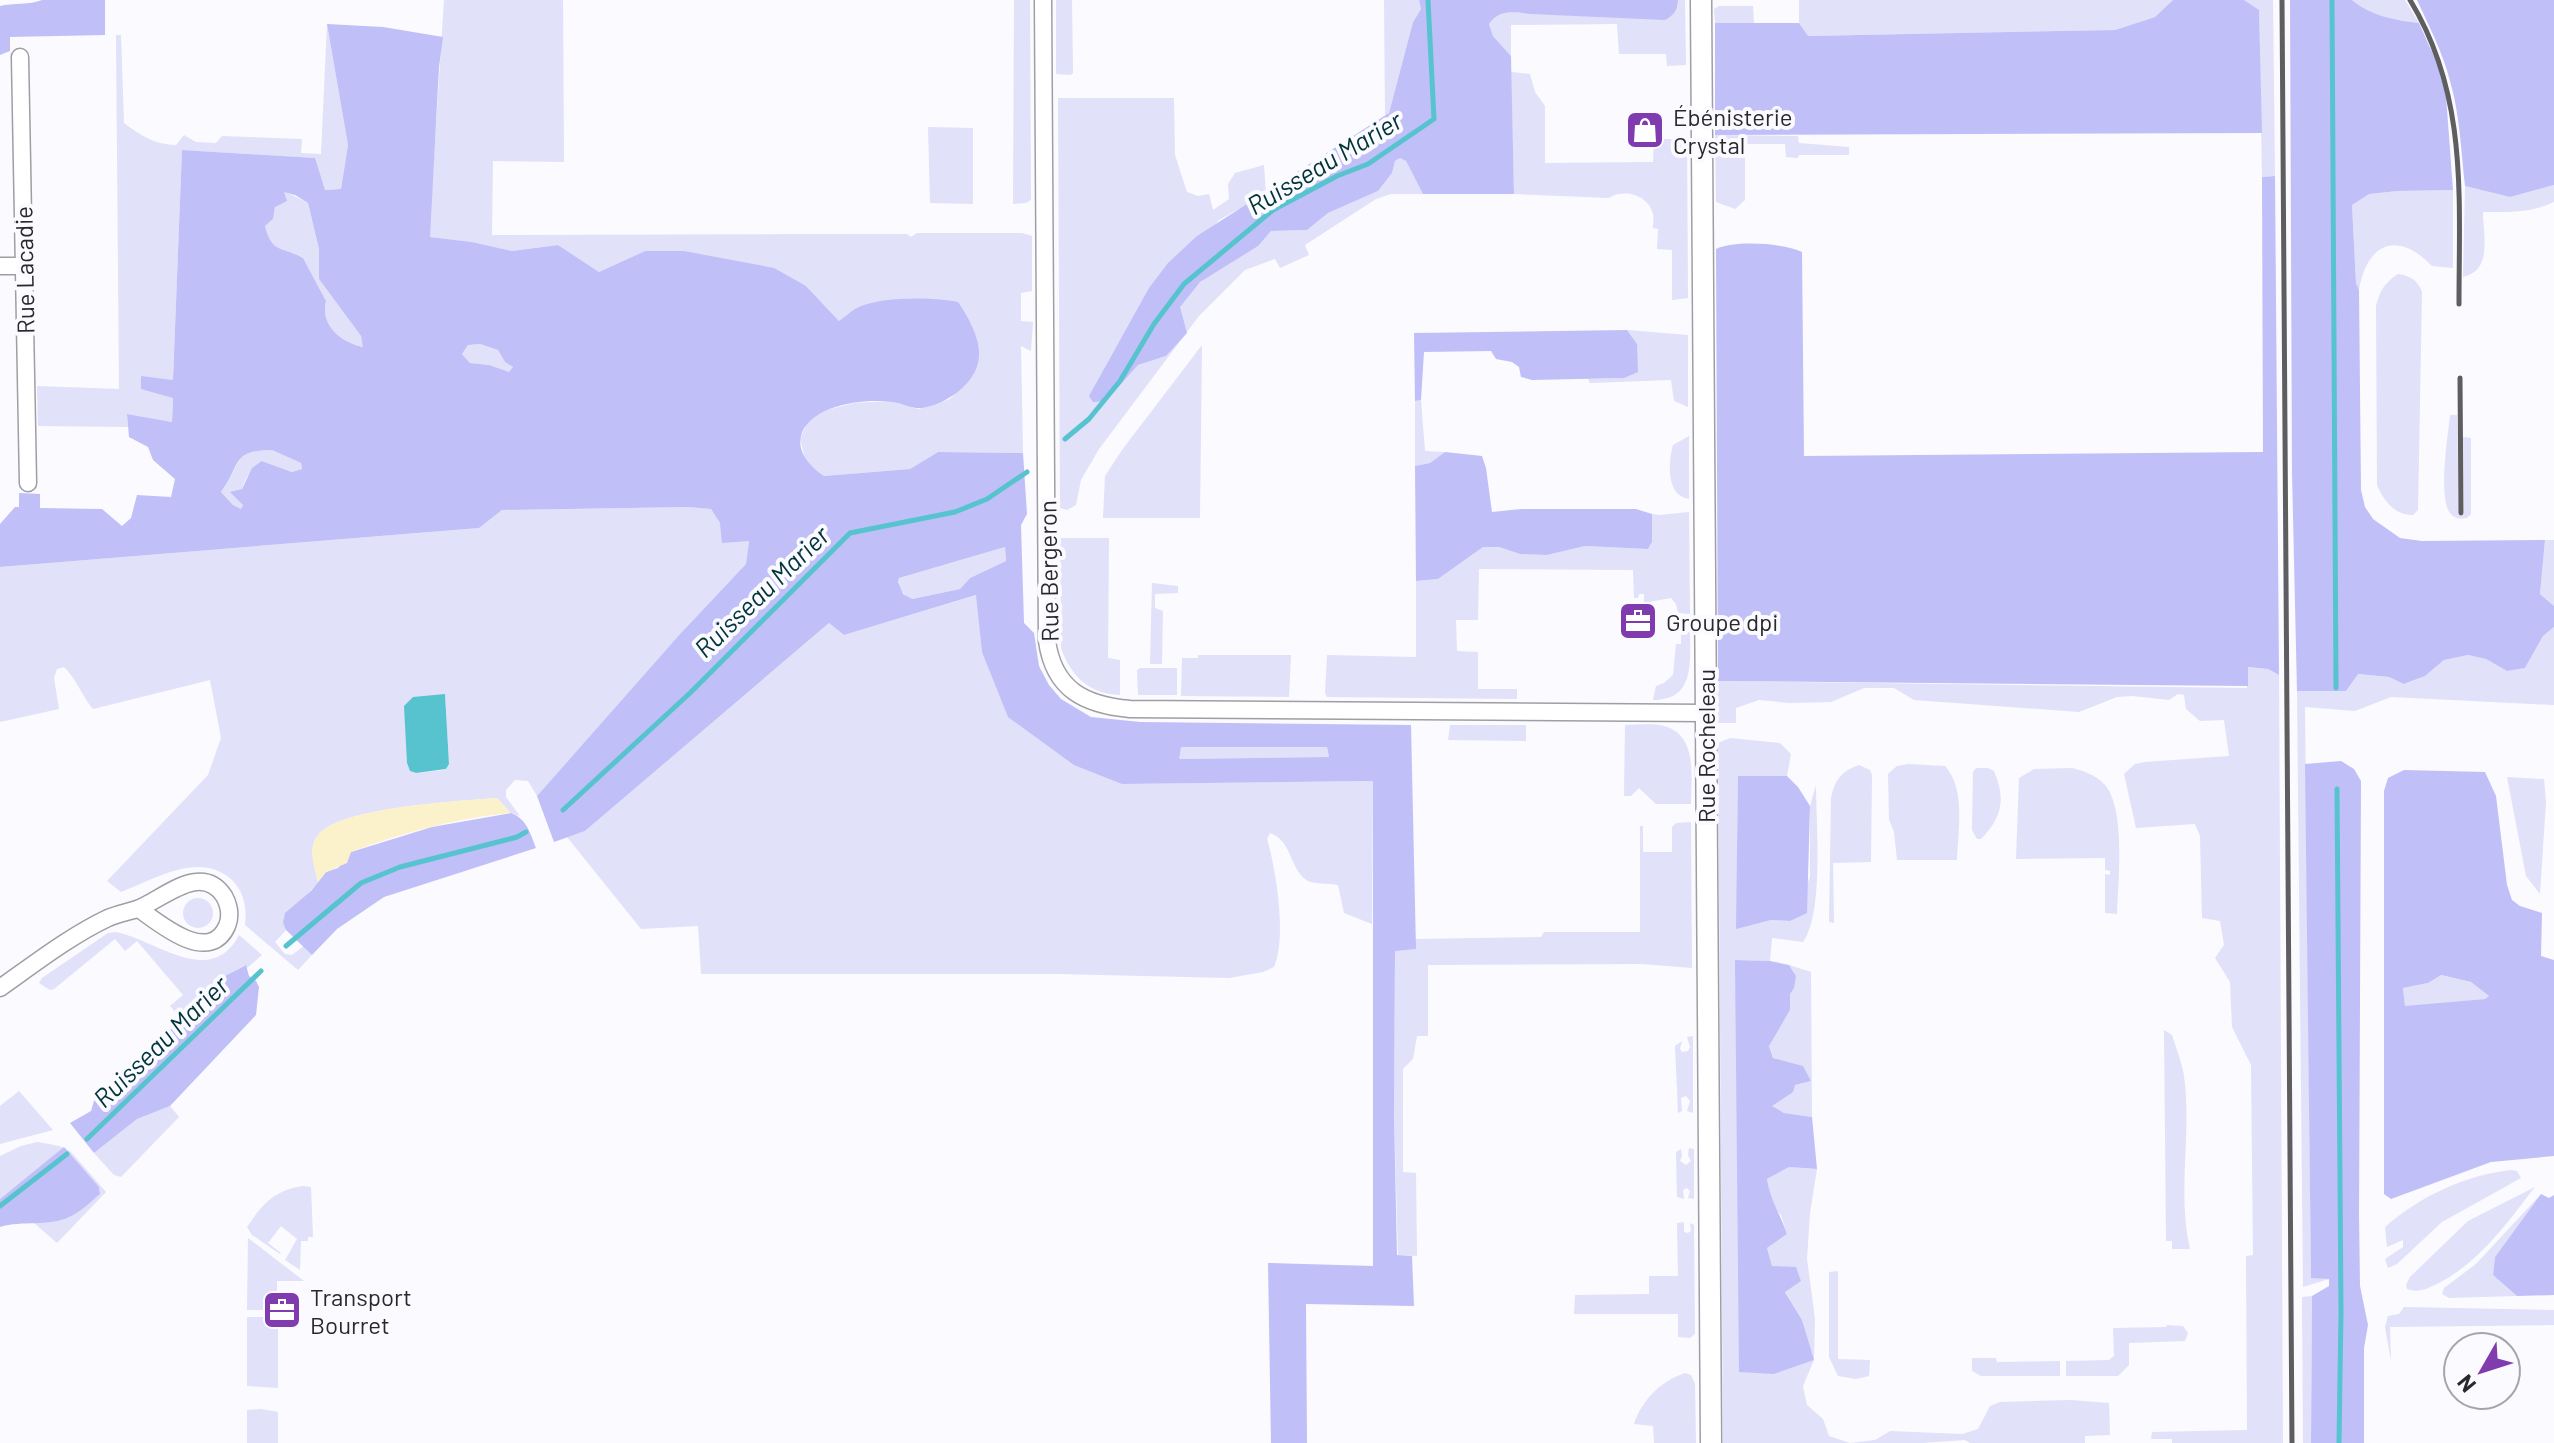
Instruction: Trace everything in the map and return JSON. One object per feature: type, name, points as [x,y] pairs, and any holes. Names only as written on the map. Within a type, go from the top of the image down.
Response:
[{"type":"street","name":"Rue Bergeron","points":[[1043,0],[1047,641],[1052,662],[1066,684],[1085,699],[1130,709],[1705,713]]},
{"type":"street","name":"Rue Rocheleau","points":[[1701,0],[1711,1443]]},
{"type":"street","name":"Rue Lacadie","points":[[20,57],[28,483]]},
{"type":"street","points":[[0,266],[23,266]]},
{"type":"street","points":[[0,988],[95,925],[112,916],[139,909],[177,887],[207,883],[220,891],[230,917],[219,935],[207,942],[196,942],[181,937],[139,909]]},
{"type":"shaded area","points":[[42,0],[105,0],[105,35],[10,37],[10,51],[0,55],[0,6]]},
{"type":"shaded area","points":[[444,0],[563,0],[564,162],[493,161],[492,235],[907,234],[911,237],[917,233],[1022,233],[1032,236],[1032,291],[1021,293],[1021,321],[1033,322],[1031,351],[1021,346],[1023,453],[938,452],[910,469],[823,476],[806,462],[800,439],[808,421],[819,412],[854,403],[889,401],[919,409],[950,399],[973,375],[856,309],[839,321],[806,286],[684,251],[645,251],[599,272],[558,245],[512,251],[429,237]]},
{"type":"shaded area","points":[[1014,0],[1030,0],[1031,200],[1013,204]]},
{"type":"shaded area","points":[[1056,0],[1072,0],[1071,75],[1056,74]]},
{"type":"shaded area","points":[[1384,0],[1419,0],[1421,9],[1413,22],[1389,113],[1385,116]]},
{"type":"shaded area","points":[[1419,0],[1678,0],[1674,12],[1665,20],[1513,12],[1497,16],[1489,24],[1493,36],[1511,56],[1514,194],[1423,194],[1406,161],[1400,158],[1395,161],[1392,173],[1378,191],[1328,213],[1307,230],[1271,231],[1258,246],[1200,282],[1180,307],[1187,333],[1166,356],[1138,365],[1106,401],[1093,402],[1089,396],[1149,288],[1168,263],[1197,236],[1389,113],[1413,22],[1421,9]]},
{"type":"shaded area","points":[[1678,0],[1685,0],[1686,65],[1667,66],[1666,54],[1619,54],[1617,24],[1511,25],[1511,56],[1493,36],[1489,24],[1494,16],[1509,11],[1600,16],[1678,6]]},
{"type":"shaded area","points":[[1799,0],[2173,0],[2155,17],[2115,30],[1807,36],[1799,23]]},
{"type":"shaded area","points":[[2173,0],[2244,0],[2259,10],[2262,133],[1715,135],[1715,23],[1799,23],[1808,36],[2115,30],[2155,17]]},
{"type":"shaded area","points":[[2244,0],[2273,0],[2275,176],[2262,177],[2259,11]]},
{"type":"shaded area","points":[[2290,0],[2352,0],[2375,14],[2419,23],[2437,63],[2446,96],[2453,190],[2369,194],[2352,205],[2356,283],[2359,290],[2361,490],[2365,507],[2373,519],[2400,538],[2422,541],[2545,540],[2540,594],[2554,606],[2554,627],[2543,636],[2525,668],[2507,671],[2486,659],[2468,655],[2444,660],[2425,676],[2404,684],[2389,677],[2358,674],[2346,691],[2297,691],[2292,472]]},
{"type":"shaded area","points":[[2352,0],[2405,0],[2419,23],[2375,14]]},
{"type":"shaded area","points":[[2417,0],[2554,0],[2554,185],[2510,197],[2465,186],[2453,94],[2440,50]]},
{"type":"shaded area","points":[[1719,6],[1753,6],[1754,23],[1715,23],[1714,9]]},
{"type":"shaded area","points":[[327,24],[348,145],[341,189],[325,190],[314,158],[182,150],[173,380],[142,377],[142,389],[173,397],[172,422],[127,414],[128,427],[38,426],[37,386],[119,389],[116,35],[121,35],[124,123],[142,135],[176,145],[184,135],[196,142],[216,143],[222,136],[302,139],[301,153],[321,154]]},
{"type":"shaded area","points":[[327,24],[383,27],[443,37],[430,237],[512,251],[558,245],[599,272],[645,251],[684,251],[774,268],[806,286],[839,321],[855,309],[878,302],[934,299],[958,302],[975,333],[979,353],[974,373],[960,390],[942,402],[922,408],[880,401],[839,406],[815,417],[806,425],[801,436],[801,448],[810,464],[824,476],[910,469],[938,452],[1023,453],[1027,514],[1021,525],[1024,623],[1034,633],[1039,666],[1061,699],[1091,717],[1140,722],[1411,725],[1416,949],[1395,951],[1394,1115],[1397,1255],[1412,1256],[1414,1306],[1306,1304],[1307,1443],[1271,1443],[1268,1263],[1373,1266],[1373,781],[1122,784],[1074,765],[1008,717],[982,652],[976,595],[844,635],[829,623],[585,831],[554,842],[537,796],[746,564],[749,541],[722,543],[720,523],[711,509],[502,510],[479,528],[0,567],[0,524],[15,507],[19,507],[19,493],[40,494],[40,508],[102,509],[122,526],[131,518],[137,495],[171,497],[175,479],[153,460],[148,447],[129,437],[127,414],[172,422],[173,398],[141,389],[141,376],[173,380],[182,150],[315,158],[325,190],[341,189],[348,145]],"holes":[[[284,192],[308,203],[319,249],[319,279],[361,336],[363,347],[340,337],[329,325],[326,301],[303,258],[279,248],[271,241],[265,226],[273,219],[275,207],[287,201]],[[480,344],[498,350],[505,362],[513,367],[509,372],[470,363],[462,354],[468,345]],[[272,450],[301,463],[302,469],[292,472],[262,461],[252,468],[242,489],[230,492],[243,505],[241,509],[221,492],[243,456]],[[1005,547],[1006,561],[970,578],[960,589],[912,599],[903,594],[899,578]],[[1181,747],[1327,747],[1329,757],[1179,759]]]},
{"type":"shaded area","points":[[1511,72],[1530,74],[1535,92],[1545,106],[1545,163],[1653,162],[1654,139],[1687,139],[1688,298],[1672,300],[1672,250],[1657,249],[1658,229],[1653,228],[1651,207],[1641,198],[1628,194],[1609,198],[1514,194]]},
{"type":"shaded area","points":[[1058,98],[1174,98],[1175,155],[1187,192],[1198,196],[1209,194],[1213,210],[1229,199],[1228,184],[1235,173],[1264,165],[1266,194],[1219,220],[1122,338],[1105,367],[1106,401],[1138,365],[1166,356],[1177,313],[1198,284],[1271,231],[1307,230],[1328,213],[1378,191],[1392,173],[1395,161],[1400,158],[1406,161],[1423,194],[1391,194],[1376,199],[1305,245],[1309,255],[1280,268],[1275,259],[1245,270],[1199,316],[1099,449],[1081,480],[1076,505],[1067,510],[1060,508]]},
{"type":"shaded area","points":[[928,127],[973,128],[973,204],[930,203]]},
{"type":"shaded area","points":[[1715,135],[1798,136],[1799,143],[1849,147],[1849,155],[1786,157],[1785,144],[1745,144],[1745,200],[1735,209],[1716,202]]},
{"type":"shaded area","points":[[2275,176],[2279,675],[2268,669],[2248,667],[2248,686],[1718,681],[1716,249],[1735,244],[1759,244],[1783,246],[1802,252],[1804,456],[2263,452],[2262,177]]},
{"type":"shaded area","points":[[2554,185],[2554,202],[2545,206],[2519,211],[2483,212],[2483,260],[2472,273],[2463,277],[2465,186],[2510,197]]},
{"type":"shaded area","points":[[2453,190],[2453,268],[2432,266],[2407,248],[2396,245],[2385,247],[2369,261],[2359,290],[2356,283],[2352,205],[2368,194]]},
{"type":"shaded area","points":[[284,191],[308,203],[319,249],[319,279],[361,336],[364,347],[340,337],[329,325],[326,301],[303,258],[278,248],[271,241],[265,226],[273,219],[275,207]]},
{"type":"shaded area","points":[[2398,274],[2413,279],[2422,292],[2418,510],[2413,515],[2400,513],[2390,506],[2377,485],[2376,306],[2383,288]]},
{"type":"shaded area","points":[[1627,330],[1688,335],[1688,407],[1674,401],[1671,380],[1590,383],[1588,379],[1624,378],[1637,344]]},
{"type":"shaded area","points":[[1627,330],[1637,344],[1638,372],[1624,378],[1532,380],[1521,377],[1519,367],[1512,362],[1496,359],[1491,351],[1424,352],[1421,400],[1415,401],[1414,333]]},
{"type":"shaded area","points":[[480,344],[498,350],[505,362],[513,367],[509,373],[489,365],[470,363],[462,354],[468,345]]},
{"type":"shaded area","points":[[1202,345],[1200,518],[1103,518],[1105,476]]},
{"type":"shaded area","points":[[1421,400],[1425,451],[1445,452],[1430,463],[1415,466],[1415,401]]},
{"type":"shaded area","points":[[2450,415],[2457,415],[2459,514],[2464,514],[2463,437],[2471,438],[2471,514],[2467,518],[2454,516],[2446,505],[2445,466]]},
{"type":"shaded area","points":[[1689,436],[1689,499],[1676,492],[1670,478],[1670,461],[1673,445]]},
{"type":"shaded area","points":[[272,450],[301,463],[302,469],[292,472],[263,461],[245,480],[241,509],[233,505],[221,492],[239,461],[249,453]]},
{"type":"shaded area","points":[[1445,452],[1482,456],[1492,512],[1636,509],[1652,514],[1652,542],[1648,549],[1585,546],[1547,555],[1483,547],[1438,579],[1416,581],[1415,466],[1430,463]]},
{"type":"shaded area","points":[[711,509],[720,523],[749,541],[746,564],[537,796],[528,781],[515,780],[506,790],[506,797],[520,816],[511,813],[497,798],[456,801],[374,812],[330,825],[318,835],[312,852],[318,882],[283,923],[286,930],[275,942],[285,954],[292,955],[304,946],[312,955],[298,970],[245,925],[242,894],[231,879],[218,871],[205,867],[177,870],[121,892],[107,881],[208,775],[221,738],[210,680],[93,709],[64,667],[57,669],[54,678],[59,709],[0,722],[0,567],[479,528],[502,510]],"holes":[[[445,694],[449,764],[445,770],[416,773],[410,771],[407,763]]]},
{"type":"shaded area","points":[[1689,512],[1690,614],[1678,613],[1671,598],[1649,602],[1648,619],[1644,620],[1644,594],[1634,598],[1633,570],[1479,569],[1478,620],[1456,620],[1457,651],[1478,652],[1478,689],[1517,689],[1517,699],[1327,697],[1327,655],[1416,657],[1416,581],[1438,579],[1483,547],[1547,555],[1585,546],[1648,549],[1652,542],[1652,514]]},
{"type":"shaded area","points":[[1060,538],[1109,538],[1108,658],[1120,660],[1120,695],[1099,691],[1083,682],[1070,667],[1061,648]]},
{"type":"shaded area","points":[[2545,540],[2554,540],[2554,606],[2540,594]]},
{"type":"shaded area","points":[[1005,547],[1006,561],[970,578],[960,589],[911,599],[900,588],[899,578]]},
{"type":"shaded area","points":[[1152,583],[1178,586],[1178,593],[1155,594],[1155,608],[1163,611],[1162,664],[1150,664]]},
{"type":"shaded area","points":[[977,595],[982,652],[1122,784],[1373,781],[1372,924],[1344,913],[1338,885],[1305,879],[1287,848],[1270,833],[1267,839],[1277,885],[1280,939],[1274,967],[1263,972],[1229,978],[1059,974],[701,974],[698,926],[641,929],[567,837],[585,831],[829,623],[844,635]]},
{"type":"shaded area","points":[[2554,627],[2554,705],[2391,697],[2355,711],[2305,707],[2311,1277],[2329,1279],[2303,1287],[2297,691],[2346,691],[2357,674],[2389,677],[2405,684],[2425,676],[2444,660],[2468,655],[2486,659],[2507,671],[2525,668],[2543,636]]},
{"type":"shaded area","points":[[1683,632],[1690,632],[1687,678],[1676,694],[1653,700],[1656,686],[1673,675],[1676,644],[1681,644]]},
{"type":"shaded area","points":[[1198,655],[1291,655],[1289,697],[1181,696],[1182,658],[1198,658]]},
{"type":"shaded area","points":[[2247,667],[2268,669],[2279,675],[2283,1443],[2172,1443],[2172,1439],[2151,1439],[2152,1432],[2247,1430],[2246,1256],[2253,1255],[2251,1065],[2232,1027],[2230,982],[2215,958],[2224,945],[2220,921],[2202,918],[2200,836],[2195,824],[2136,828],[2124,774],[2135,764],[2145,762],[2229,756],[2224,720],[2200,721],[2186,709],[2184,695],[2178,694],[2169,700],[2117,697],[2079,712],[1914,700],[1894,688],[1864,688],[1831,702],[1759,700],[1736,708],[1736,723],[1718,723],[1718,681],[2247,688]]},
{"type":"shaded area","points":[[1177,668],[1177,695],[1138,695],[1137,670]]},
{"type":"shaded area","points":[[445,694],[449,764],[446,769],[410,771],[404,706],[413,697]]},
{"type":"shaded area","points":[[1450,725],[1526,725],[1526,741],[1448,740]]},
{"type":"shaded area","points":[[1625,725],[1664,726],[1683,738],[1690,758],[1691,804],[1656,804],[1639,788],[1631,796],[1624,796]]},
{"type":"shaded area","points":[[1730,738],[1780,743],[1791,754],[1787,776],[1738,776],[1737,928],[1771,920],[1791,921],[1810,877],[1810,806],[1816,785],[1817,866],[1810,928],[1803,942],[1772,938],[1770,961],[1735,960],[1774,1374],[1813,1360],[1802,1320],[1785,1291],[1796,1268],[1772,1266],[1767,1248],[1787,1234],[1781,1215],[1772,1206],[1767,1179],[1789,1167],[1817,1169],[1807,1259],[1815,1319],[1814,1360],[1803,1386],[1807,1405],[1823,1419],[1829,1436],[1850,1443],[1723,1443],[1718,743]]},
{"type":"shaded area","points":[[1180,747],[1327,747],[1329,757],[1178,759]]},
{"type":"shaded area","points":[[2341,761],[2354,769],[2361,781],[2359,1216],[2360,1286],[2368,1325],[2364,1348],[2364,1443],[2311,1443],[2312,1296],[2329,1286],[2329,1279],[2311,1278],[2305,764]]},
{"type":"shaded area","points":[[1859,765],[1870,770],[1872,775],[1871,862],[1833,863],[1834,923],[1829,922],[1831,798],[1840,777]]},
{"type":"shaded area","points":[[1897,766],[1945,766],[1952,775],[1959,811],[1957,860],[1897,860],[1894,832],[1889,819],[1888,774]]},
{"type":"shaded area","points":[[1976,768],[1994,771],[2001,799],[1994,823],[1981,839],[1977,839],[1972,830],[1973,772]]},
{"type":"shaded area","points":[[2072,768],[2098,779],[2112,796],[2119,846],[2117,914],[2105,913],[2105,874],[2110,875],[2110,871],[2105,870],[2105,858],[2016,859],[2019,778],[2034,769]]},
{"type":"shaded area","points":[[2404,770],[2485,772],[2496,796],[2507,885],[2512,900],[2542,913],[2541,956],[2554,960],[2554,1156],[2491,1162],[2391,1199],[2384,1194],[2384,791],[2388,778]],"holes":[[[2441,975],[2471,982],[2489,996],[2485,999],[2405,1006],[2403,988],[2428,983]]]},
{"type":"shaded area","points":[[1738,776],[1787,776],[1810,806],[1807,913],[1790,921],[1771,920],[1736,929]]},
{"type":"shaded area","points":[[2507,777],[2544,779],[2546,802],[2540,894],[2526,876]]},
{"type":"shaded area","points":[[511,813],[524,823],[536,848],[384,897],[337,929],[312,955],[286,930],[283,923],[285,913],[311,891],[326,872],[338,868],[351,852],[432,827]]},
{"type":"shaded area","points":[[1691,822],[1692,968],[1642,964],[1428,965],[1428,1036],[1417,1036],[1413,1059],[1403,1069],[1403,1172],[1416,1173],[1417,1256],[1398,1255],[1394,1115],[1395,950],[1415,949],[1415,939],[1541,937],[1544,932],[1640,932],[1640,826],[1643,826],[1643,852],[1672,852],[1672,827],[1676,823]]},
{"type":"shaded area","points":[[198,898],[204,899],[212,907],[212,919],[204,927],[198,928],[192,927],[184,919],[183,913],[184,907],[192,899]]},
{"type":"shaded area","points":[[116,932],[198,960],[214,958],[227,951],[239,935],[262,955],[247,968],[245,965],[213,982],[201,992],[182,1019],[170,1006],[183,995],[137,941],[125,951],[115,939],[54,989],[50,990],[39,983],[108,933]]},
{"type":"shaded area","points":[[1735,960],[1789,965],[1796,976],[1790,994],[1790,1010],[1769,1046],[1773,1058],[1803,1066],[1811,1081],[1795,1085],[1793,1092],[1772,1106],[1784,1113],[1812,1117],[1817,1169],[1789,1167],[1767,1179],[1787,1234],[1767,1248],[1772,1266],[1796,1267],[1801,1281],[1785,1292],[1802,1320],[1814,1360],[1774,1374],[1739,1372]]},
{"type":"shaded area","points":[[246,965],[249,976],[259,987],[256,1015],[170,1106],[137,1119],[94,1153],[70,1123],[91,1111],[96,1094],[187,1015],[201,992],[213,982]]},
{"type":"shaded area","points":[[1789,965],[1811,972],[1812,1117],[1784,1113],[1771,1107],[1795,1085],[1811,1081],[1802,1066],[1773,1058],[1769,1045],[1790,1010],[1790,994],[1796,976]]},
{"type":"shaded area","points":[[2440,975],[2471,982],[2489,996],[2485,999],[2405,1007],[2403,988],[2428,983]]},
{"type":"shaded area","points":[[2164,1030],[2172,1035],[2184,1076],[2184,1184],[2190,1249],[2172,1249],[2172,1241],[2166,1241]]},
{"type":"shaded area","points":[[1693,1036],[1693,1113],[1687,1111],[1690,1101],[1686,1096],[1681,1098],[1682,1111],[1678,1113],[1675,1046],[1682,1041],[1680,1049],[1682,1052],[1688,1051],[1687,1037]]},
{"type":"shaded area","points":[[19,1091],[53,1130],[0,1144],[0,1106]]},
{"type":"shaded area","points":[[170,1106],[179,1117],[121,1177],[114,1175],[94,1153],[137,1119]]},
{"type":"shaded area","points":[[37,1142],[64,1148],[0,1199],[0,1156]]},
{"type":"shaded area","points":[[64,1147],[99,1187],[100,1194],[61,1220],[0,1227],[0,1199]]},
{"type":"shaded area","points":[[64,1148],[106,1192],[57,1243],[33,1222],[69,1215],[100,1194],[99,1187]]},
{"type":"shaded area","points":[[1689,1148],[1694,1149],[1694,1199],[1688,1198],[1690,1191],[1687,1188],[1683,1190],[1684,1199],[1677,1197],[1676,1152],[1681,1149],[1680,1161],[1686,1165],[1691,1161]]},
{"type":"shaded area","points":[[2517,1171],[2521,1178],[2442,1222],[2397,1264],[2388,1268],[2385,1259],[2403,1247],[2403,1240],[2387,1247],[2385,1227],[2398,1216],[2460,1182]]},
{"type":"shaded area","points":[[303,1186],[311,1187],[313,1237],[301,1241],[300,1270],[285,1260],[297,1239],[281,1226],[268,1243],[280,1254],[252,1235],[247,1227],[270,1199]]},
{"type":"shaded area","points":[[2535,1187],[2491,1241],[2466,1265],[2429,1287],[2407,1289],[2410,1277],[2468,1221]]},
{"type":"shaded area","points":[[2541,1194],[2495,1257],[2493,1275],[2517,1296],[2449,1298],[2442,1294],[2444,1288],[2476,1264]]},
{"type":"shaded area","points":[[2541,1194],[2549,1198],[2554,1195],[2554,1295],[2517,1296],[2493,1275],[2495,1257]]},
{"type":"shaded area","points":[[1684,1222],[1684,1232],[1691,1231],[1690,1223],[1694,1225],[1695,1334],[1690,1338],[1678,1337],[1678,1314],[1574,1314],[1575,1295],[1649,1294],[1649,1276],[1678,1276],[1677,1223]]},
{"type":"shaded area","points":[[248,1238],[304,1281],[277,1281],[277,1297],[271,1298],[270,1307],[264,1310],[247,1310]]},
{"type":"shaded area","points":[[1838,1271],[1838,1359],[1870,1360],[1869,1376],[1856,1379],[1838,1376],[1829,1357],[1829,1272]]},
{"type":"shaded area","points":[[2312,1296],[2311,1443],[2303,1443],[2302,1297]]},
{"type":"shaded area","points":[[2404,1307],[2554,1310],[2554,1325],[2390,1327],[2391,1361],[2385,1327],[2388,1316],[2399,1314]]},
{"type":"shaded area","points":[[247,1317],[264,1317],[271,1320],[271,1326],[278,1326],[278,1388],[247,1386]]},
{"type":"shaded area","points":[[2183,1326],[2188,1333],[2185,1341],[2129,1343],[2129,1365],[2118,1376],[2066,1376],[2066,1361],[2109,1360],[2114,1356],[2113,1328]]},
{"type":"shaded area","points":[[1972,1358],[1996,1358],[1997,1362],[2060,1361],[2060,1376],[1981,1376],[1972,1371]]},
{"type":"shaded area","points":[[1685,1373],[1691,1375],[1695,1384],[1696,1443],[1654,1443],[1653,1426],[1634,1424],[1647,1399],[1660,1386]]},
{"type":"shaded area","points":[[2071,1400],[2109,1403],[2110,1435],[2085,1436],[2085,1443],[1970,1443],[1965,1440],[1850,1443],[1875,1440],[1890,1431],[1962,1434],[1978,1429],[1990,1406],[2000,1402]]},
{"type":"shaded area","points":[[247,1410],[278,1412],[278,1443],[247,1443]]},
{"type":"sand","points":[[497,798],[511,813],[450,823],[370,845],[351,852],[347,863],[326,872],[318,882],[313,846],[318,835],[330,825],[402,807]]},
{"type":"waterway","name":"Ruisseau Marier","points":[[1065,439],[1089,419],[1120,381],[1154,324],[1184,284],[1273,210],[1337,176],[1368,164],[1434,119],[1428,0]]},
{"type":"waterway","points":[[2332,0],[2336,688]]},
{"type":"waterway","name":"Ruisseau Marier","points":[[563,810],[690,693],[850,533],[955,512],[987,499],[1027,472]]},
{"type":"waterway","points":[[2337,789],[2341,1312],[2339,1443]]},
{"type":"waterway","name":"Ruisseau Marier","points":[[286,946],[361,883],[400,867],[517,837],[526,832]]},
{"type":"waterway","name":"Ruisseau Marier","points":[[87,1139],[261,971]]},
{"type":"waterway","name":"Ruisseau Marier","points":[[0,1206],[67,1154]]},
{"type":"railway","points":[[2282,0],[2292,1443]]},
{"type":"railway","points":[[2410,0],[2429,36],[2451,110],[2459,186],[2459,304]]},
{"type":"railway","points":[[2460,378],[2461,513]]},
{"type":"place","name":"Ébénisterie Crystal","points":[[1645,130]]},
{"type":"place","name":"Groupe dpi","points":[[1638,621]]},
{"type":"place","name":"Transport Bourret","points":[[282,1310]]}]
